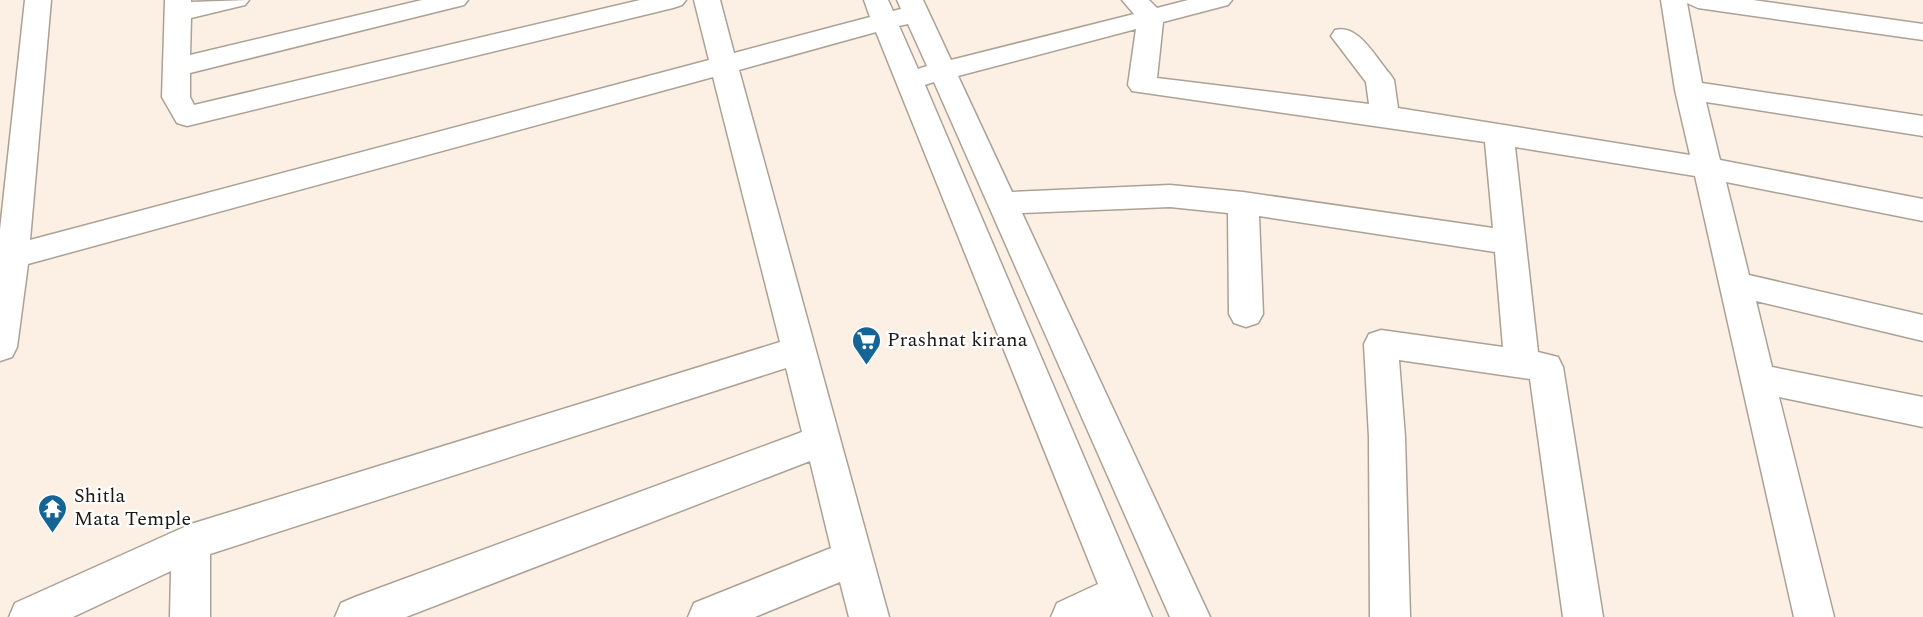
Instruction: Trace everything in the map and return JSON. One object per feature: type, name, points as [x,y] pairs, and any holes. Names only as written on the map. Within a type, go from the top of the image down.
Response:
[{"type":"street","points":[[0,347],[13,118],[38,0]]},
{"type":"street","points":[[236,0],[178,7],[176,97],[188,116],[673,0]]},
{"type":"street","points":[[177,67],[455,0]]},
{"type":"street","points":[[707,0],[869,617]]},
{"type":"street","points":[[909,79],[1143,9],[1219,0]]},
{"type":"street","points":[[1674,0],[1689,90],[1814,617]]},
{"type":"street","points":[[1698,0],[1923,32]]},
{"type":"street","points":[[6,258],[726,67],[880,10],[914,7],[1005,203],[1190,617]]},
{"type":"street","points":[[1143,9],[1142,85],[1385,116],[1708,168],[1923,210]]},
{"type":"street","points":[[880,10],[1127,605],[1071,617]]},
{"type":"street","points":[[1344,36],[1380,80],[1385,116]]},
{"type":"street","points":[[1689,90],[1923,126]]},
{"type":"street","points":[[1499,135],[1522,364]]},
{"type":"street","points":[[1005,203],[1170,196],[1243,203],[1510,242]]},
{"type":"street","points":[[1243,203],[1246,314]]},
{"type":"street","points":[[1735,284],[1923,327]]},
{"type":"street","points":[[1390,617],[1387,436],[1381,344],[1546,367],[1582,617]]},
{"type":"street","points":[[29,617],[190,543],[800,350]]},
{"type":"street","points":[[1756,378],[1923,412]]},
{"type":"street","points":[[355,617],[824,440]]},
{"type":"street","points":[[190,543],[190,617]]},
{"type":"street","points":[[708,617],[854,557]]},
{"type":"place","name":"Prashnat kirana","points":[[866,366]]},
{"type":"place","name":"Shitla Mata Temple","points":[[53,534]]}]
